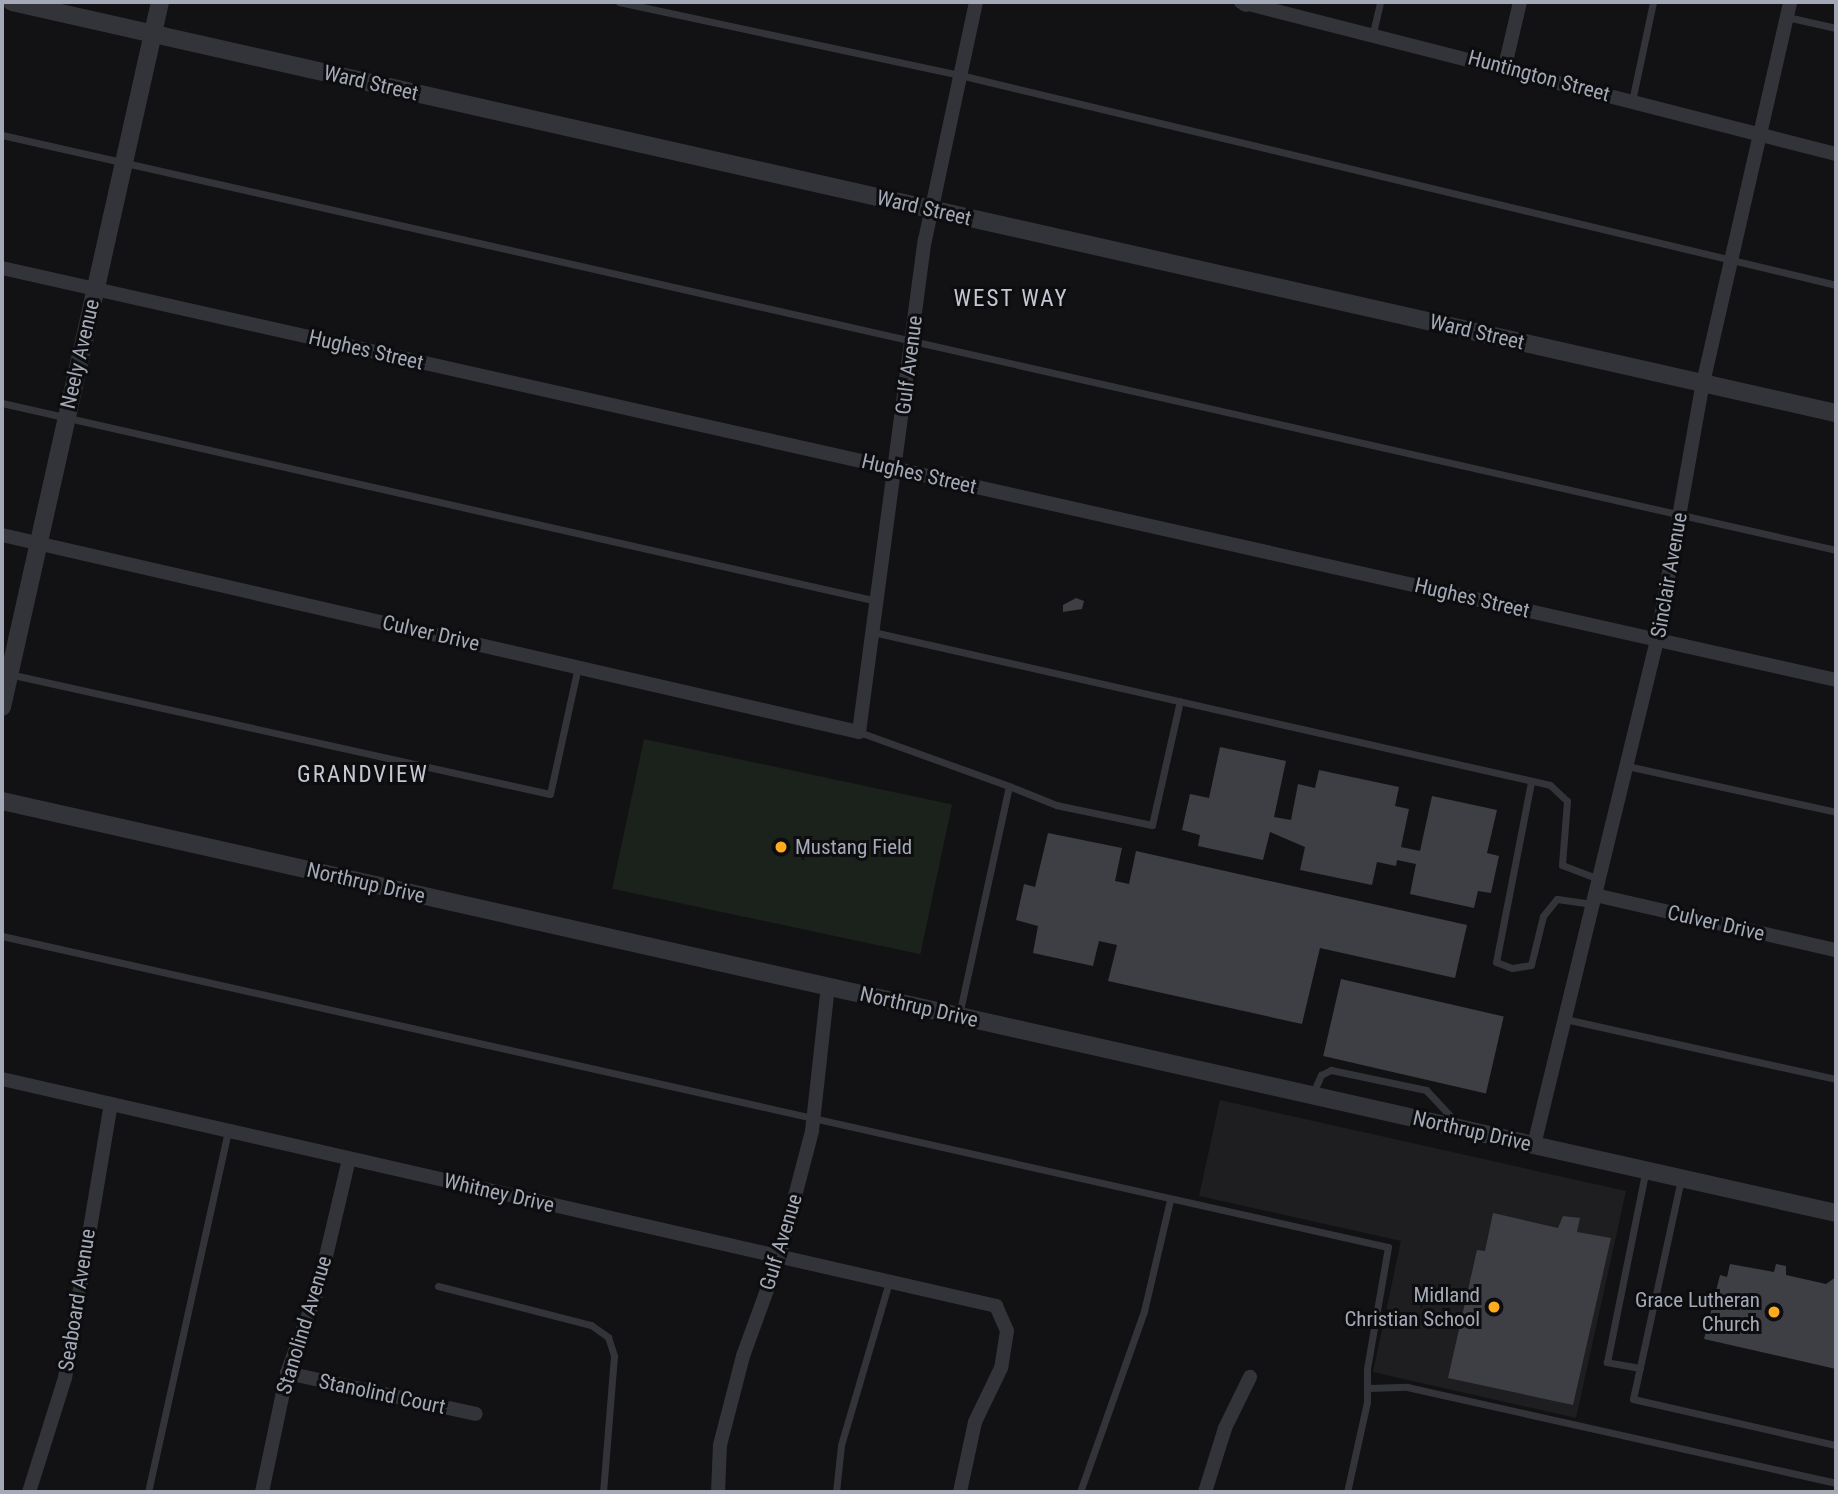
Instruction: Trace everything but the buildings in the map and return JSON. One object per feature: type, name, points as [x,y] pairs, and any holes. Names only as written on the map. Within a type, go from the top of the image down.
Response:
[{"type":"street","name":"Neely Avenue","points":[[2,707],[6,673],[38,544],[160,2]]},
{"type":"street","name":"Gulf Avenue","points":[[859,732],[931,209],[976,2]]},
{"type":"street","name":"Huntington Street","points":[[1244,2],[1505,66],[1759,136],[1836,154]]},
{"type":"street","points":[[1505,66],[1520,2]]},
{"type":"street","name":"Sinclair Avenue","points":[[1534,1145],[1657,640],[1703,383],[1790,2]]},
{"type":"street","name":"Ward Street","points":[[22,3],[1836,413]]},
{"type":"street","name":"Hughes Street","points":[[2,268],[1836,680]]},
{"type":"street","name":"Culver Drive","points":[[2,535],[859,732]]},
{"type":"street","name":"Northrup Drive","points":[[2,801],[1836,1213]]},
{"type":"street","name":"Culver Drive","points":[[1594,900],[1836,950]]},
{"type":"street","name":"Gulf Avenue","points":[[718,1492],[720,1445],[743,1356],[779,1257],[814,1116],[828,987]]},
{"type":"street","name":"Whitney Drive","points":[[2,1079],[996,1306],[1007,1331],[1001,1368],[975,1422],[960,1492]]},
{"type":"street","name":"Seaboard Avenue","points":[[29,1492],[65,1378],[111,1104]]},
{"type":"street","name":"Stanolind Avenue","points":[[262,1492],[287,1373],[319,1286],[349,1158]]},
{"type":"street","name":"Stanolind Court","points":[[287,1373],[476,1414]]},
{"type":"street","points":[[1205,1492],[1225,1428],[1250,1377]]},
{"type":"lane","points":[[619,2],[960,75],[1836,285]]},
{"type":"lane","points":[[1373,33],[1380,2]]},
{"type":"lane","points":[[1632,101],[1653,2]]},
{"type":"lane","points":[[1786,17],[1836,28]]},
{"type":"lane","points":[[2,135],[1836,550]]},
{"type":"lane","points":[[2,403],[877,601]]},
{"type":"lane","points":[[873,632],[1531,782],[1565,796],[1562,865],[1599,879]]},
{"type":"lane","points":[[6,673],[550,794],[578,667]]},
{"type":"lane","points":[[859,732],[1056,805],[1152,825],[1180,701]]},
{"type":"lane","points":[[1627,766],[1836,812]]},
{"type":"lane","points":[[1531,782],[1496,962],[1512,968],[1531,965],[1543,916],[1557,899],[1594,900]]},
{"type":"lane","points":[[959,1016],[1009,786]]},
{"type":"lane","points":[[2,936],[814,1116],[1170,1200],[1388,1247],[1367,1369],[1369,1388],[1347,1492]]},
{"type":"lane","points":[[1565,1019],[1836,1079]]},
{"type":"lane","points":[[1312,1095],[1321,1075],[1331,1070],[1426,1090],[1462,1129]]},
{"type":"lane","points":[[148,1492],[228,1131]]},
{"type":"lane","points":[[1640,1368],[1607,1362],[1646,1170]]},
{"type":"lane","points":[[1682,1178],[1633,1399],[1836,1445]]},
{"type":"lane","points":[[1080,1492],[1144,1311],[1170,1200]]},
{"type":"lane","points":[[836,1492],[841,1444],[889,1282]]},
{"type":"lane","points":[[438,1286],[591,1325],[608,1337],[614,1356],[603,1492]]},
{"type":"lane","points":[[1369,1388],[1407,1387],[1836,1483]]},
{"type":"shaded area","name":"Mustang Field","points":[[644,739],[952,804],[920,954],[612,889]]},
{"type":"shaded area","name":"Midland Christian School","points":[[1220,1100],[1626,1191],[1576,1418],[1373,1372],[1401,1241],[1199,1196]]},
{"type":"place","name":"Mustang Field","points":[[781,847]]},
{"type":"place","name":"Midland Christian School","points":[[1494,1307]]},
{"type":"place","name":"Grace Lutheran Church","points":[[1774,1312]]},
{"type":"district","name":"WEST WAY","points":[[1011,299]]},
{"type":"district","name":"GRANDVIEW","points":[[363,775]]}]
